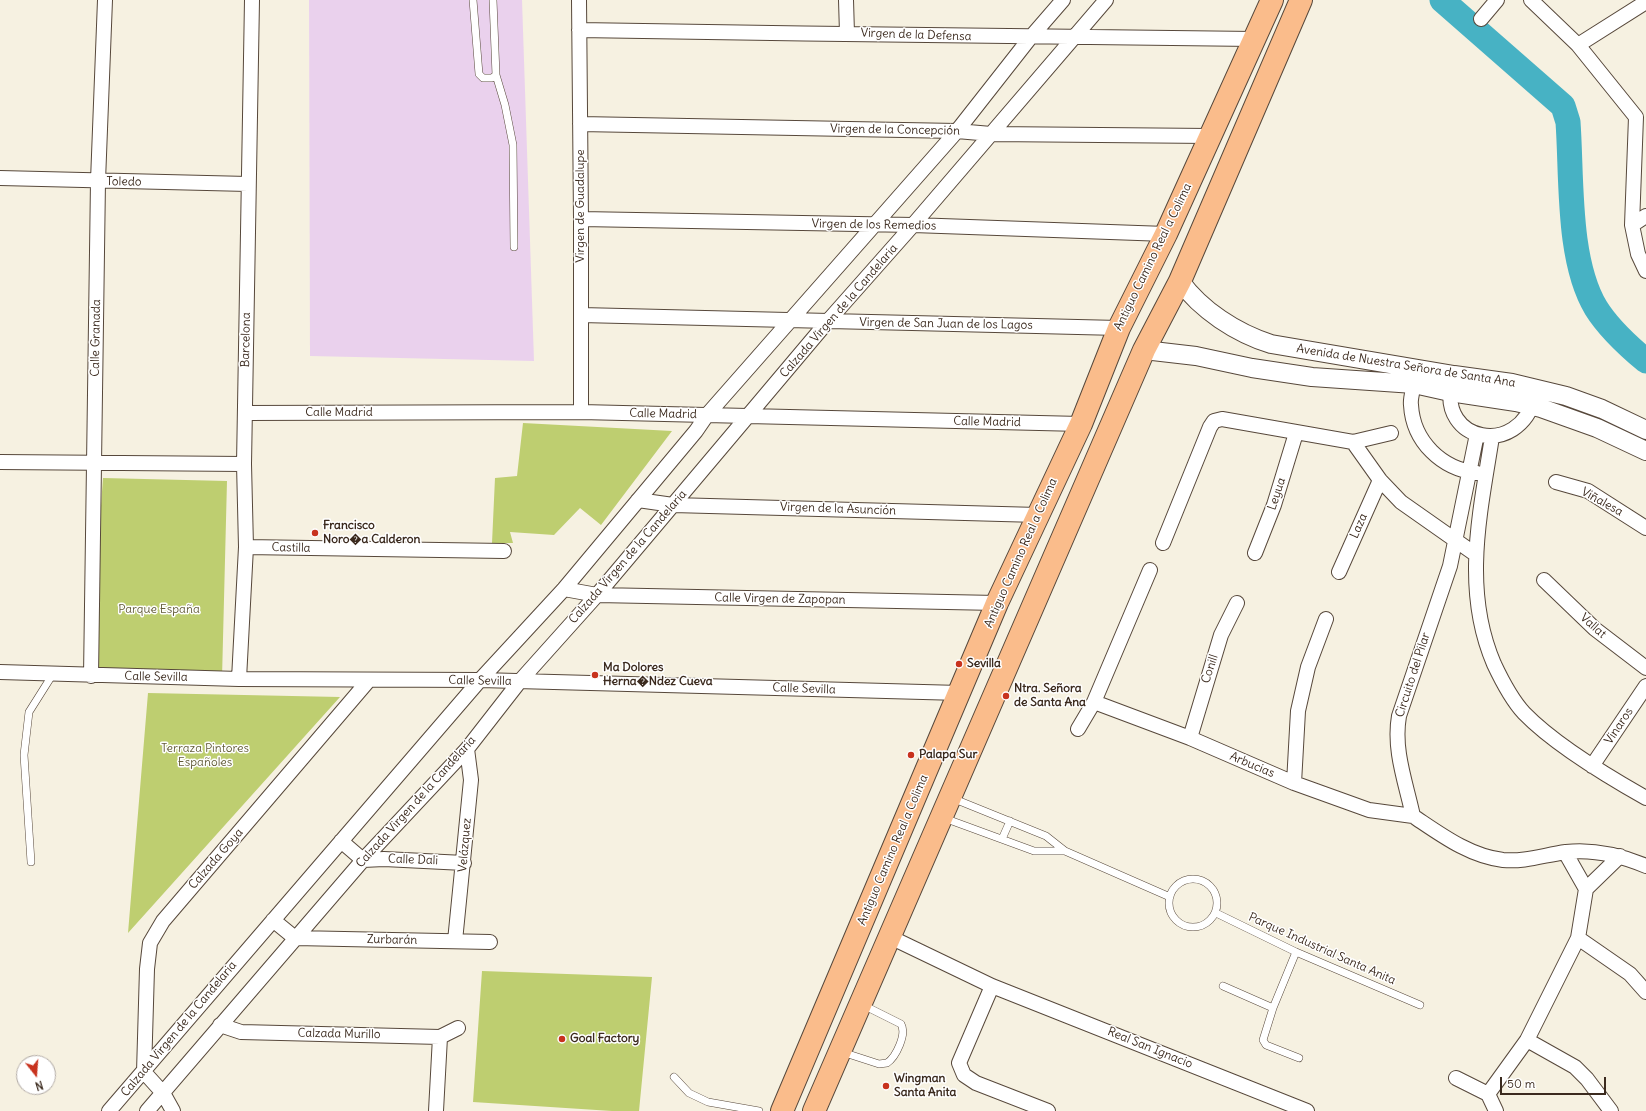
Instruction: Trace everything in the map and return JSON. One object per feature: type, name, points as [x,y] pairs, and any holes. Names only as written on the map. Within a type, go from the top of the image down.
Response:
[{"type":"main road","name":"Antiguo Camino Real a Colima","points":[[782,1111],[997,603],[1081,424],[1119,328],[1166,234],[1272,0]]},
{"type":"main road","points":[[814,1111],[890,937],[940,816],[1144,350],[1180,281],[1301,0]]},
{"type":"main road","points":[[1264,85],[1310,0]]},
{"type":"street","name":"Calle Granada","points":[[91,676],[98,182],[105,0]]},
{"type":"street","name":"Barcelona","points":[[239,679],[246,547],[244,464],[252,0]]},
{"type":"street","name":"Virgen de Guadalupe","points":[[579,0],[582,219],[581,412]]},
{"type":"street","points":[[846,0],[847,33]]},
{"type":"street","name":"Calzada Virgen de la Candelaria","points":[[109,1111],[480,680],[564,589],[707,415],[957,131],[1030,38],[1063,0]]},
{"type":"street","name":"Calzada Virgen de la Candelaria","points":[[147,1111],[363,860],[467,749],[520,682],[597,595],[828,321],[913,225],[1106,0]]},
{"type":"street","points":[[1481,19],[1497,0]]},
{"type":"street","points":[[1531,0],[1578,45],[1641,114],[1632,225],[1638,254],[1646,271]]},
{"type":"street","points":[[1578,45],[1646,2]]},
{"type":"street","name":"Virgen de la Defensa","points":[[579,30],[847,33],[1030,38],[1254,39]]},
{"type":"street","name":"Virgen de la Concepción","points":[[580,124],[957,131],[991,134],[1210,136]]},
{"type":"street","name":"Toledo","points":[[0,178],[98,182],[248,184]]},
{"type":"street","points":[[1632,225],[1646,216]]},
{"type":"street","name":"Virgen de los Remedios","points":[[582,219],[874,226],[913,225],[1166,234]]},
{"type":"street","name":"Avenida de Nuestra Señora de Santa Ana","points":[[1180,281],[1189,294],[1203,307],[1257,339],[1271,344],[1337,354],[1452,384],[1535,398],[1566,396],[1602,409],[1646,430]]},
{"type":"street","name":"Virgen de San Juan de los Lagos","points":[[581,315],[1119,328]]},
{"type":"street","name":"Avenida de Nuestra Señora de Santa Ana","points":[[1144,350],[1196,356],[1280,373],[1414,384],[1452,384]]},
{"type":"street","points":[[1335,378],[1337,354]]},
{"type":"street","points":[[1414,384],[1411,405],[1415,423],[1421,438],[1431,452],[1443,462],[1456,468],[1469,472],[1485,474]]},
{"type":"street","points":[[1452,384],[1451,406],[1455,417],[1465,427],[1478,434],[1492,436],[1506,434],[1519,427],[1529,416],[1535,398]]},
{"type":"street","name":"Avenida de Nuestra Señora de Santa Ana","points":[[1535,398],[1646,452]]},
{"type":"street","name":"Calle Madrid","points":[[245,413],[581,412],[1081,424]]},
{"type":"street","points":[[1163,543],[1210,427],[1214,421],[1222,419],[1353,442],[1391,433]]},
{"type":"street","name":"Leyua","points":[[1255,553],[1274,506],[1296,433]]},
{"type":"street","name":"Circuito del Pilar","points":[[1413,816],[1398,751],[1397,729],[1399,716],[1402,702],[1450,566],[1478,434]]},
{"type":"street","points":[[1492,436],[1485,474],[1476,554],[1476,593],[1481,629],[1495,666],[1509,693],[1524,712],[1540,727],[1592,766],[1646,798]]},
{"type":"street","points":[[1353,442],[1380,480],[1401,502],[1476,554]]},
{"type":"street","points":[[0,462],[244,464]]},
{"type":"street","name":"Laza","points":[[1340,572],[1380,480]]},
{"type":"street","name":"Viñalesa","points":[[1556,482],[1588,491],[1646,528]]},
{"type":"street","name":"Virgen de la Asunción","points":[[638,500],[673,505],[1038,515]]},
{"type":"street","name":"Castilla","points":[[246,547],[504,551]]},
{"type":"street","points":[[1078,729],[1094,702],[1150,570]]},
{"type":"street","name":"Vallat","points":[[1544,580],[1596,629],[1646,668]]},
{"type":"street","name":"Calle Virgen de Zapopan","points":[[564,589],[597,595],[997,603]]},
{"type":"street","name":"Conill","points":[[1190,738],[1221,635],[1237,603]]},
{"type":"street","points":[[1294,783],[1298,711],[1308,667],[1326,619]]},
{"type":"street","name":"Calle Sevilla","points":[[0,672],[91,676],[239,679],[480,680],[960,693]]},
{"type":"street","name":"Calzada Goya","points":[[144,1072],[147,969],[150,943],[163,921],[369,680]]},
{"type":"street","name":"Vinaros","points":[[1592,766],[1646,686]]},
{"type":"street","name":"Arbucias","points":[[1094,702],[1190,738],[1294,783],[1369,810],[1413,816]]},
{"type":"street","name":"Velázquez","points":[[455,941],[471,780],[467,749]]},
{"type":"street","points":[[1413,816],[1465,848],[1484,856],[1503,860],[1525,860],[1565,852],[1598,852],[1620,856],[1646,866]]},
{"type":"street","points":[[341,841],[363,860]]},
{"type":"street","points":[[1565,852],[1586,890]]},
{"type":"street","points":[[1488,1094],[1527,1040],[1578,938],[1586,890],[1620,856]]},
{"type":"street","name":"Calle Dali","points":[[363,860],[384,859],[464,862]]},
{"type":"street","points":[[273,920],[295,938]]},
{"type":"street","name":"Real San Ignacio","points":[[890,937],[992,986],[1307,1111]]},
{"type":"street","name":"Zurbarán","points":[[295,938],[490,942]]},
{"type":"street","points":[[1578,938],[1630,974],[1646,992]]},
{"type":"street","points":[[992,986],[959,1063],[964,1075],[976,1083],[1048,1111]]},
{"type":"street","name":"Calzada Murillo","points":[[220,1025],[241,1032],[440,1037],[458,1028]]},
{"type":"street","points":[[436,1111],[440,1037]]},
{"type":"street","points":[[1527,1040],[1575,1068],[1587,1079],[1611,1111]]},
{"type":"street","points":[[144,1072],[163,1093],[173,1111]]},
{"type":"street","points":[[1456,1078],[1488,1094],[1496,1111]]},
{"type":"lane","points":[[473,0],[480,74],[483,78],[492,78],[496,75]]},
{"type":"lane","points":[[493,0],[496,75],[505,105],[513,145],[514,247]]},
{"type":"lane","points":[[31,862],[24,754],[29,712],[52,674]]},
{"type":"lane","points":[[949,797],[1046,836],[1065,851],[1170,897]]},
{"type":"lane","points":[[940,816],[1034,851],[1065,851]]},
{"type":"lane","points":[[1002,839],[1010,821]]},
{"type":"lane","points":[[1194,878],[1201,880],[1212,887],[1216,893],[1218,899],[1216,913],[1204,925],[1198,927],[1186,926],[1176,920],[1172,915],[1169,904],[1170,897],[1176,886],[1181,882],[1194,878]]},
{"type":"lane","name":"Parque Industrial Santa Anita","points":[[1216,913],[1296,952],[1420,1005]]},
{"type":"lane","points":[[1296,952],[1273,1008],[1263,1042],[1266,1045],[1299,1058]]},
{"type":"lane","points":[[1223,986],[1273,1008]]},
{"type":"lane","points":[[840,1051],[879,1064],[887,1063],[892,1058],[902,1035],[903,1027],[901,1024],[861,1004]]},
{"type":"lane","points":[[674,1077],[689,1093],[708,1102],[759,1111]]},
{"type":"shaded area","points":[[309,0],[522,0],[534,361],[310,356]]},
{"type":"green space","points":[[523,423],[672,431],[601,525],[580,508],[554,535],[510,532],[513,543],[492,543],[495,478],[517,476]]},
{"type":"green space","name":"Parque España","points":[[103,478],[227,481],[222,678],[89,673]]},
{"type":"green space","name":"Terraza Pintores Españoles","points":[[148,693],[340,697],[128,933]]},
{"type":"green space","name":"Goal Factory","points":[[482,971],[652,977],[639,1111],[612,1111],[473,1102]]},
{"type":"waterway","points":[[1442,0],[1563,106],[1568,122],[1575,243],[1587,288],[1596,308],[1607,323],[1646,361]]},
{"type":"place","name":"Francisco Noro�a Calderon","points":[[315,533]]},
{"type":"place","name":"Sevilla","points":[[959,664]]},
{"type":"place","name":"Ma Dolores Herna�Ndez Cueva","points":[[595,675]]},
{"type":"place","name":"Ntra. Señora de Santa Ana","points":[[1006,696]]},
{"type":"place","name":"Palapa Sur","points":[[911,755]]},
{"type":"place","name":"Goal Factory","points":[[562,1039]]},
{"type":"place","name":"Wingman Santa Anita","points":[[886,1086]]}]
